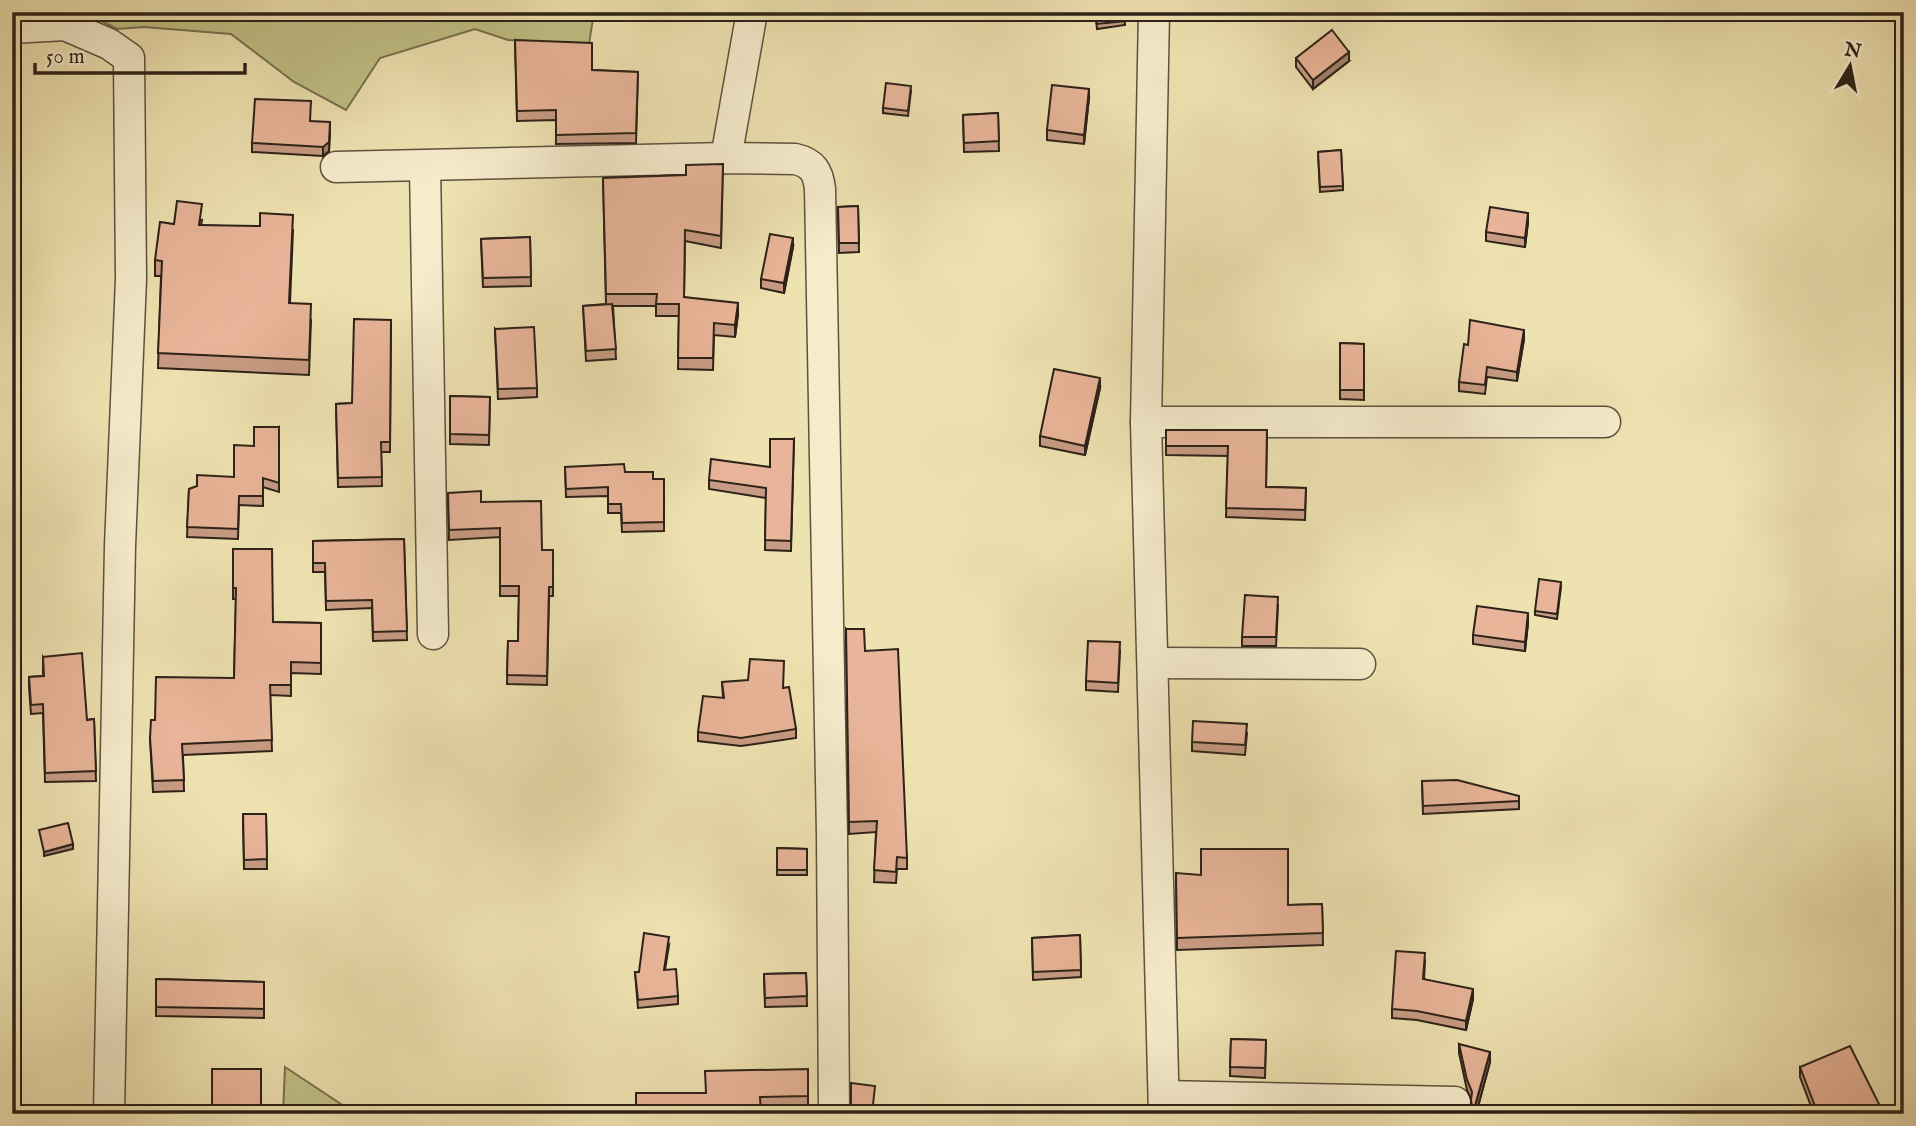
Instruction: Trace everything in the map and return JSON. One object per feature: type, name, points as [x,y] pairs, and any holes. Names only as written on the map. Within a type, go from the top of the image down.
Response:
[{"type":"street","points":[[1154,12],[1146,422],[1164,1105],[1455,1102]]},
{"type":"street","points":[[726,158],[761,13]]},
{"type":"street","points":[[12,28],[65,25],[109,44],[129,58],[131,279],[120,546],[109,1114]]},
{"type":"street","points":[[335,167],[726,158],[804,161],[815,168],[820,189],[832,821],[834,1114]]},
{"type":"street","points":[[425,166],[433,634]]},
{"type":"street","points":[[1146,422],[1605,422]]},
{"type":"street","points":[[1153,663],[1360,664]]},
{"type":"green space","points":[[84,12],[594,12],[589,44],[508,40],[475,29],[380,58],[346,110],[294,82],[231,34],[144,27],[117,29]]},
{"type":"green space","points":[[285,1067],[356,1114],[283,1114]]},
{"type":"building","points":[[1095,12],[1124,12],[1125,21],[1097,24]]},
{"type":"building","points":[[1332,30],[1349,52],[1313,80],[1296,58]]},
{"type":"building","points":[[515,40],[592,43],[592,70],[638,72],[636,133],[556,135],[556,110],[517,111]]},
{"type":"building","points":[[886,83],[911,86],[908,111],[883,108]]},
{"type":"building","points":[[1052,85],[1089,89],[1084,135],[1047,130]]},
{"type":"building","points":[[255,99],[311,101],[310,121],[330,122],[329,142],[323,147],[252,143]]},
{"type":"building","points":[[998,113],[999,141],[964,143],[963,115]]},
{"type":"building","points":[[1341,150],[1343,186],[1320,187],[1318,152]]},
{"type":"building","points":[[723,164],[721,236],[685,230],[684,297],[738,303],[735,325],[714,323],[713,358],[678,358],[679,304],[656,304],[657,294],[606,294],[603,178],[686,175],[686,165]]},
{"type":"building","points":[[177,201],[202,204],[199,225],[260,226],[260,213],[293,215],[289,303],[311,304],[309,360],[158,353],[162,261],[155,260],[160,222],[174,224]]},
{"type":"building","points":[[858,206],[859,243],[839,243],[838,207]]},
{"type":"building","points":[[1490,207],[1528,213],[1525,238],[1486,232]]},
{"type":"building","points":[[770,234],[793,238],[784,283],[761,279]]},
{"type":"building","points":[[530,237],[531,277],[483,278],[481,239]]},
{"type":"building","points":[[612,304],[616,349],[586,351],[583,306]]},
{"type":"building","points":[[354,319],[391,320],[390,442],[381,442],[382,477],[338,478],[336,404],[352,403]]},
{"type":"building","points":[[1470,320],[1524,330],[1517,372],[1487,367],[1485,385],[1459,382],[1464,344],[1468,345]]},
{"type":"building","points":[[534,327],[537,388],[498,389],[495,329]]},
{"type":"building","points":[[1340,343],[1364,344],[1364,390],[1340,390]]},
{"type":"building","points":[[1054,369],[1100,378],[1085,446],[1040,436]]},
{"type":"building","points":[[450,396],[490,397],[489,435],[450,434]]},
{"type":"building","points":[[254,427],[279,427],[279,483],[263,478],[263,496],[239,496],[238,529],[187,527],[189,489],[197,486],[197,475],[234,477],[234,445],[254,446]]},
{"type":"building","points":[[1166,430],[1267,430],[1266,487],[1306,488],[1305,510],[1226,508],[1228,446],[1166,446]]},
{"type":"building","points":[[770,439],[794,439],[791,541],[765,540],[766,488],[709,480],[711,459],[770,467]]},
{"type":"building","points":[[624,464],[625,472],[653,472],[653,479],[664,479],[664,522],[622,523],[621,504],[608,504],[608,487],[566,489],[565,467]]},
{"type":"building","points":[[481,491],[481,502],[541,501],[542,550],[553,550],[553,587],[549,587],[547,676],[507,675],[508,641],[518,641],[519,586],[500,586],[500,528],[449,530],[448,493]]},
{"type":"building","points":[[404,539],[407,631],[373,632],[372,600],[326,601],[325,563],[313,563],[313,541]]},
{"type":"building","points":[[233,549],[272,549],[273,622],[321,623],[321,663],[291,662],[291,685],[270,685],[272,740],[182,744],[184,780],[153,781],[150,738],[151,720],[155,720],[156,677],[234,678],[236,588],[233,588]]},
{"type":"building","points":[[1539,579],[1561,582],[1557,614],[1535,611]]},
{"type":"building","points":[[1245,595],[1278,597],[1276,637],[1242,637]]},
{"type":"building","points":[[1477,606],[1528,613],[1525,642],[1473,635]]},
{"type":"building","points":[[846,629],[864,629],[865,651],[898,649],[907,858],[897,857],[896,872],[874,870],[877,821],[849,822]]},
{"type":"building","points":[[1088,641],[1120,642],[1118,683],[1086,681]]},
{"type":"building","points":[[82,653],[87,720],[94,719],[96,771],[45,773],[43,704],[31,705],[29,677],[44,676],[43,657]]},
{"type":"building","points":[[750,659],[784,661],[783,688],[789,687],[796,729],[741,738],[698,732],[703,696],[724,698],[722,682],[748,680]]},
{"type":"building","points":[[1193,721],[1247,724],[1245,745],[1192,742]]},
{"type":"building","points":[[1457,780],[1519,796],[1519,801],[1423,806],[1422,781]]},
{"type":"building","points":[[243,814],[266,814],[267,859],[244,860]]},
{"type":"building","points":[[68,823],[73,844],[44,852],[39,830]]},
{"type":"building","points":[[777,848],[807,849],[807,870],[777,870]]},
{"type":"building","points":[[1201,849],[1288,849],[1288,905],[1322,904],[1323,933],[1177,938],[1176,873],[1201,875]]},
{"type":"building","points":[[644,933],[669,937],[664,970],[676,969],[678,996],[638,1000],[635,972],[639,972]]},
{"type":"building","points":[[1080,935],[1081,970],[1033,972],[1032,938]]},
{"type":"building","points":[[1396,951],[1425,953],[1423,979],[1473,989],[1466,1021],[1392,1009]]},
{"type":"building","points":[[806,973],[807,996],[765,998],[764,974]]},
{"type":"building","points":[[156,979],[264,982],[264,1009],[156,1007]]},
{"type":"building","points":[[1231,1039],[1266,1040],[1265,1068],[1230,1067]]},
{"type":"building","points":[[1459,1044],[1490,1052],[1473,1113],[1472,1092]]},
{"type":"building","points":[[1850,1046],[1883,1112],[1818,1114],[1800,1067]]},
{"type":"building","points":[[212,1069],[261,1069],[261,1114],[212,1114]]},
{"type":"building","points":[[808,1069],[808,1096],[760,1097],[761,1114],[636,1113],[636,1093],[706,1093],[705,1071]]},
{"type":"building","points":[[851,1083],[875,1086],[872,1114],[847,1114],[851,1105]]},
{"type":"building","points":[[1315,1107],[1372,1108],[1372,1114],[1314,1114]]}]
